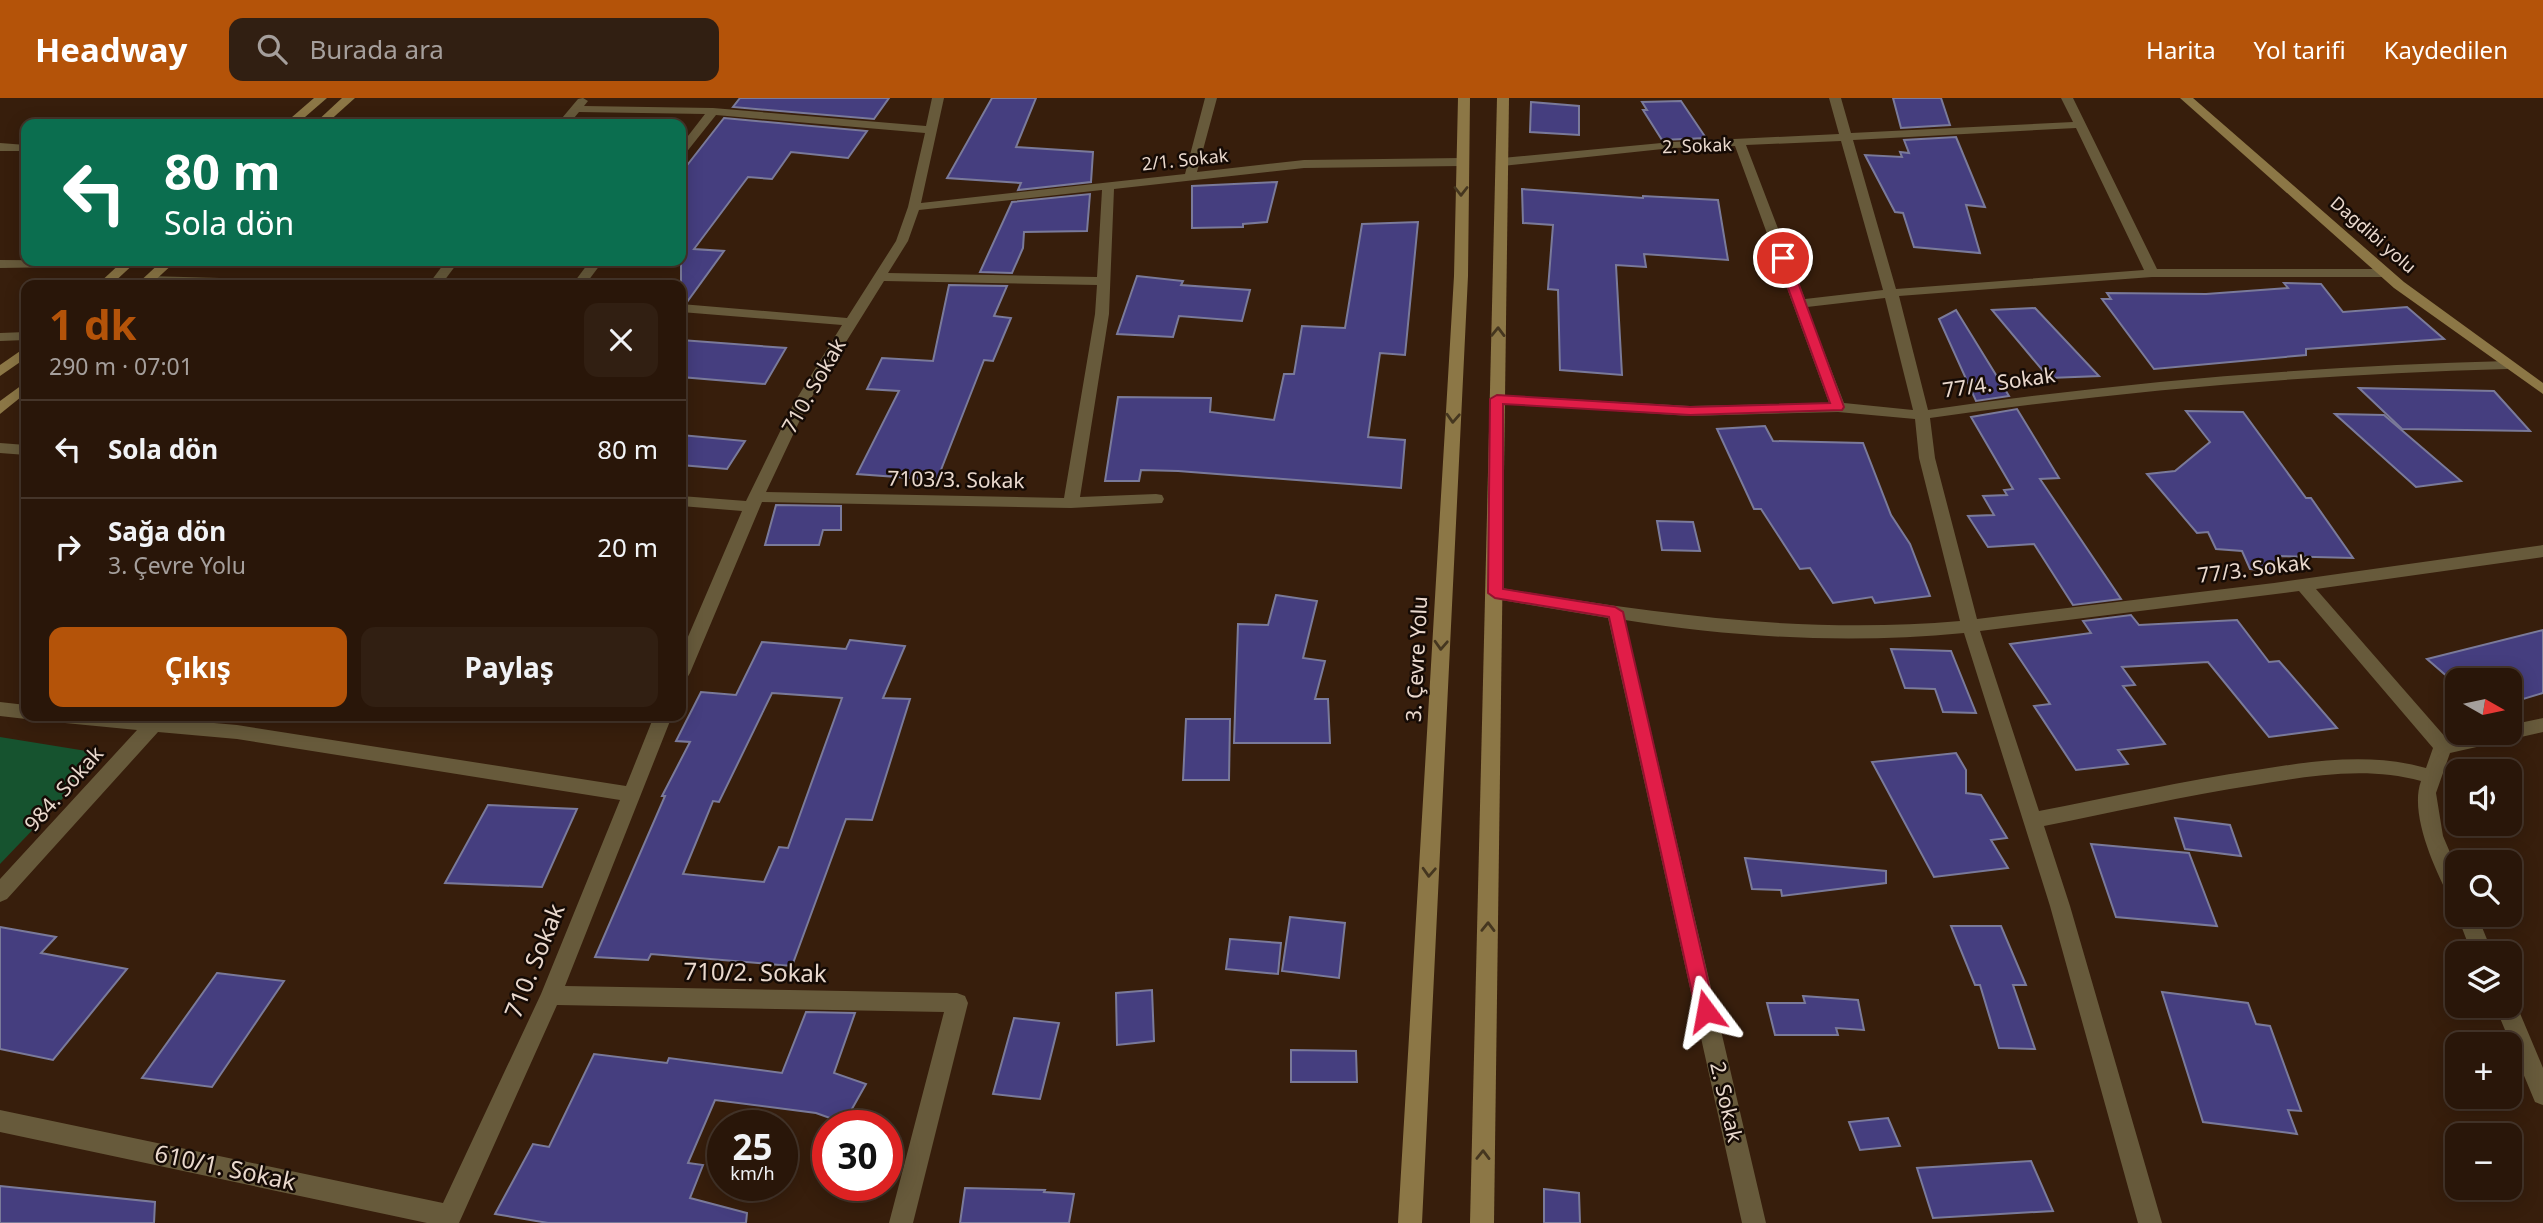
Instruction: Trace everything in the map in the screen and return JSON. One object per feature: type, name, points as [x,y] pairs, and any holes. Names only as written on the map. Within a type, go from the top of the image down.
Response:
[{"type":"main road","points":[[296,119],[321,98]]},
{"type":"main road","points":[[326,119],[349,98]]},
{"type":"main road","name":"3. Çevre Yolu","points":[[1409,1223],[1461,276],[1464,98]]},
{"type":"main road","points":[[1482,1223],[1503,98]]},
{"type":"main road","name":"Dagdibi yolu","points":[[2186,98],[2386,273],[2543,390]]},
{"type":"main road","points":[[109,280],[125,266]]},
{"type":"main road","points":[[148,280],[164,266]]},
{"type":"main road","points":[[0,373],[21,355]]},
{"type":"main road","points":[[0,409],[21,390]]},
{"type":"street","points":[[567,119],[584,98]]},
{"type":"street","name":"710. Sokak","points":[[686,661],[754,502],[802,403],[902,241],[914,207],[938,98]]},
{"type":"street","points":[[1190,177],[1211,98]]},
{"type":"street","points":[[1835,98],[1891,293],[1922,415],[1927,458],[1970,626],[2033,820],[2150,1223]]},
{"type":"street","points":[[2067,98],[2152,274]]},
{"type":"street","points":[[576,109],[713,111],[929,130]]},
{"type":"street","points":[[686,146],[713,111]]},
{"type":"street","points":[[1739,142],[2078,125]]},
{"type":"street","name":"2. Sokak","points":[[1502,162],[1672,145],[1739,142],[1838,407]]},
{"type":"street","points":[[0,147],[21,148]]},
{"type":"street","name":"2/1. Sokak","points":[[914,207],[1304,164],[1461,162]]},
{"type":"street","points":[[1071,503],[1102,314],[1108,186]]},
{"type":"street","points":[[0,264],[21,264]]},
{"type":"street","points":[[437,280],[449,266]]},
{"type":"street","points":[[582,280],[593,266]]},
{"type":"street","points":[[1800,304],[1891,293],[2152,274],[2386,273]]},
{"type":"street","points":[[882,277],[1105,281]]},
{"type":"street","points":[[686,308],[850,323]]},
{"type":"street","points":[[0,337],[21,337]]},
{"type":"street","name":"77/4. Sokak","points":[[1497,399],[1690,411],[1838,407],[1922,415],[2055,397],[2396,368],[2507,365]]},
{"type":"street","points":[[0,448],[21,450]]},
{"type":"street","name":"7103/3. Sokak","points":[[686,501],[1071,503],[1156,499]]},
{"type":"street","name":"77/3. Sokak","points":[[1495,593],[1615,612],[1765,629],[1863,633],[1970,626],[2304,586],[2543,551]]},
{"type":"street","points":[[2304,586],[2442,747]]},
{"type":"street","name":"2. Sokak","points":[[1615,612],[1754,1223]]},
{"type":"street","points":[[0,709],[21,711]]},
{"type":"street","name":"984. Sokak","points":[[0,893],[156,721]]},
{"type":"street","points":[[164,721],[629,794]]},
{"type":"street","name":"710. Sokak","points":[[448,1219],[551,996],[629,794],[661,721]]},
{"type":"street","points":[[2522,730],[2543,725]]},
{"type":"street","points":[[2442,747],[2447,746]]},
{"type":"street","points":[[2442,747],[2426,793],[2433,836],[2445,864]]},
{"type":"street","points":[[2033,820],[2204,784],[2348,764],[2384,766],[2432,777]]},
{"type":"street","name":"710/2. Sokak","points":[[551,996],[957,1003],[901,1223]]},
{"type":"street","points":[[2511,1018],[2543,1094]]},
{"type":"street","name":"610/1. Sokak","points":[[0,1121],[448,1219]]},
{"type":"green space","points":[[0,737],[105,754],[0,864]]},
{"type":"building","points":[[740,98],[889,98],[874,119],[733,107]]},
{"type":"building","points":[[992,98],[1036,98],[1016,147],[1093,152],[1091,182],[1018,190],[1021,183],[947,178]]},
{"type":"building","points":[[1893,98],[1941,98],[1950,125],[1901,128]]},
{"type":"building","points":[[1681,101],[1706,138],[1662,140],[1643,110],[1647,110],[1642,102]]},
{"type":"building","points":[[1531,102],[1579,106],[1579,135],[1530,132]]},
{"type":"building","points":[[724,118],[867,131],[848,158],[791,152],[772,179],[748,177],[694,249],[724,251],[687,302],[686,280],[681,280],[681,266],[686,266],[686,167]]},
{"type":"building","points":[[1956,137],[1985,207],[1966,205],[1980,253],[1914,247],[1903,213],[1895,212],[1865,155],[1902,157],[1900,152],[1909,153],[1904,140]]},
{"type":"building","points":[[1277,182],[1267,222],[1243,224],[1243,227],[1192,228],[1192,186]]},
{"type":"building","points":[[1522,189],[1643,198],[1718,200],[1728,260],[1644,254],[1646,267],[1616,265],[1622,375],[1560,370],[1558,290],[1548,289],[1553,225],[1523,223]]},
{"type":"building","points":[[1090,194],[1087,231],[1024,232],[1023,248],[1012,273],[980,272],[1012,202]]},
{"type":"building","points":[[1418,222],[1405,355],[1380,353],[1368,437],[1405,440],[1401,488],[1141,470],[1139,481],[1105,481],[1118,397],[1211,398],[1210,412],[1274,420],[1284,374],[1294,374],[1302,326],[1345,328],[1362,224]]},
{"type":"building","points":[[1137,276],[1183,281],[1181,285],[1250,290],[1242,321],[1179,316],[1173,337],[1117,334]]},
{"type":"building","points":[[2284,283],[2321,284],[2343,312],[2407,307],[2444,339],[2306,349],[2306,355],[2154,369],[2102,299],[2111,299],[2107,293],[2206,294],[2288,288]]},
{"type":"building","points":[[949,285],[1007,286],[994,316],[1011,318],[993,361],[984,360],[937,480],[857,474],[899,391],[867,389],[882,358],[933,361]]},
{"type":"building","points":[[2035,308],[2099,376],[2049,378],[1992,310]]},
{"type":"building","points":[[1956,310],[2009,396],[1976,401],[1939,319]]},
{"type":"building","points":[[686,340],[786,348],[765,384],[686,377]]},
{"type":"building","points":[[2359,388],[2494,391],[2530,431],[2402,429]]},
{"type":"building","points":[[2017,409],[2059,478],[2040,479],[2121,599],[2073,605],[2034,544],[1988,547],[1968,516],[1994,515],[1983,496],[2007,495],[2004,490],[2013,489],[1971,417]]},
{"type":"building","points":[[2186,411],[2243,412],[2306,498],[2311,498],[2353,558],[2278,556],[2286,572],[2250,569],[2242,551],[2216,549],[2208,532],[2197,533],[2147,474],[2175,471],[2210,442]]},
{"type":"building","points":[[2335,414],[2384,415],[2461,481],[2416,487]]},
{"type":"building","points":[[1765,426],[1773,441],[1863,443],[1891,515],[1910,544],[1930,596],[1875,603],[1872,597],[1833,603],[1810,568],[1800,569],[1761,509],[1754,509],[1717,429]]},
{"type":"building","points":[[686,435],[745,441],[727,469],[686,465]]},
{"type":"building","points":[[776,505],[841,506],[841,530],[823,530],[819,545],[765,545]]},
{"type":"building","points":[[1657,521],[1693,522],[1700,551],[1662,550]]},
{"type":"building","points":[[1276,595],[1317,601],[1303,658],[1325,661],[1315,699],[1328,699],[1330,743],[1234,743],[1238,624],[1268,625]]},
{"type":"building","points":[[2131,615],[2139,625],[2237,620],[2269,662],[2279,661],[2337,728],[2269,737],[2208,662],[2122,667],[2135,685],[2123,686],[2165,744],[2118,750],[2128,764],[2076,770],[2034,706],[2050,704],[2010,644],[2091,633],[2083,621]]},
{"type":"building","points":[[2543,630],[2543,693],[2522,699],[2522,668],[2445,668],[2445,675],[2427,659]]},
{"type":"building","points":[[850,640],[905,646],[883,698],[910,699],[872,820],[846,819],[792,966],[651,954],[648,960],[595,957],[665,796],[662,796],[690,742],[676,741],[701,692],[736,695],[762,642],[846,649]],"holes":[[[772,693],[842,698],[788,848],[779,847],[764,882],[683,874],[713,801],[719,802]]]},
{"type":"building","points":[[1891,649],[1951,651],[1976,713],[1943,712],[1935,689],[1905,688]]},
{"type":"building","points":[[1186,719],[1230,719],[1229,780],[1183,780]]},
{"type":"building","points":[[1956,753],[1966,770],[1966,793],[1981,795],[2007,838],[1991,840],[2008,868],[1934,877],[1872,762]]},
{"type":"building","points":[[488,805],[577,809],[542,887],[445,883]]},
{"type":"building","points":[[2175,818],[2230,825],[2241,856],[2185,849]]},
{"type":"building","points":[[2091,844],[2189,853],[2217,926],[2116,917]]},
{"type":"building","points":[[1745,858],[1886,871],[1886,883],[1782,896],[1781,890],[1752,889]]},
{"type":"building","points":[[1290,917],[1345,923],[1339,978],[1282,971]]},
{"type":"building","points":[[1951,926],[2001,926],[2026,985],[2013,985],[2035,1049],[1999,1048],[1980,985],[1975,985]]},
{"type":"building","points":[[0,927],[56,937],[41,953],[127,969],[53,1060],[0,1049]]},
{"type":"building","points":[[1230,939],[1281,943],[1278,974],[1226,969]]},
{"type":"building","points":[[217,973],[284,981],[212,1087],[142,1078]]},
{"type":"building","points":[[1152,990],[1154,1041],[1117,1045],[1116,993]]},
{"type":"building","points":[[2162,992],[2248,1003],[2256,1024],[2270,1026],[2301,1111],[2288,1110],[2297,1134],[2203,1122]]},
{"type":"building","points":[[1803,996],[1858,1000],[1864,1030],[1836,1028],[1838,1035],[1775,1035],[1767,1003],[1805,1003]]},
{"type":"building","points":[[806,1012],[855,1013],[834,1073],[866,1084],[851,1110],[812,1110],[812,1112],[715,1100],[711,1110],[707,1110],[707,1119],[688,1163],[703,1165],[690,1198],[747,1213],[746,1223],[548,1223],[495,1214],[533,1144],[549,1147],[594,1054],[667,1063],[669,1058],[782,1073]]},
{"type":"building","points":[[1014,1018],[1059,1023],[1040,1099],[993,1094]]},
{"type":"building","points":[[1291,1050],[1356,1051],[1357,1082],[1291,1082]]},
{"type":"building","points":[[1888,1118],[1900,1146],[1860,1150],[1849,1122]]},
{"type":"building","points":[[2031,1161],[2053,1211],[1933,1218],[1917,1168]]},
{"type":"building","points":[[0,1186],[155,1202],[154,1223],[0,1223]]},
{"type":"building","points":[[965,1188],[1045,1190],[1044,1192],[1074,1194],[1069,1223],[960,1223]]},
{"type":"building","points":[[1544,1189],[1579,1193],[1580,1223],[1544,1223]]},
{"type":"route","points":[[1706,1011],[1615,612],[1495,593],[1497,399],[1690,411],[1838,407],[1783,258]]}]
